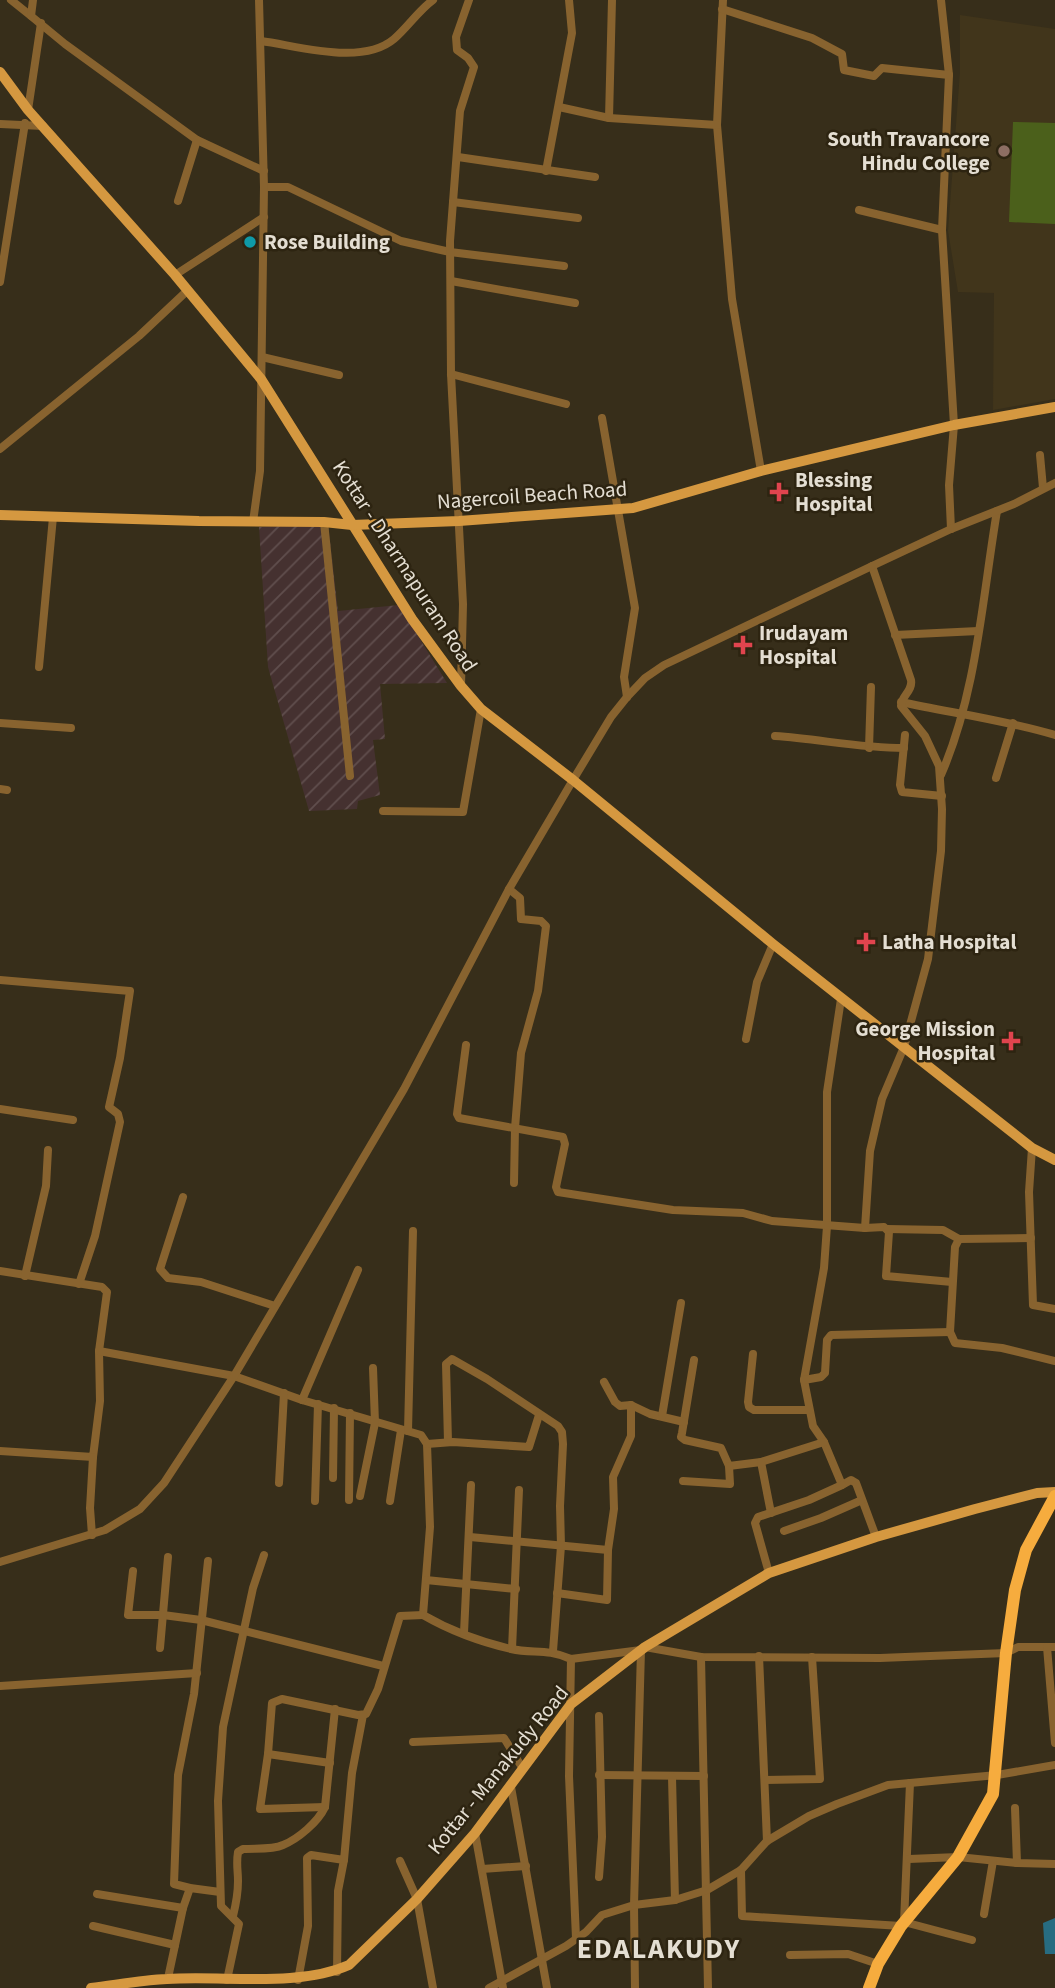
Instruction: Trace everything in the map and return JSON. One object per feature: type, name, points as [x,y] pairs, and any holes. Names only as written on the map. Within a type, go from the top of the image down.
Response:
[{"type":"highway","points":[[869,1988],[878,1964],[903,1924],[958,1857],[993,1794],[997,1775],[1006,1653],[1015,1590],[1026,1550],[1055,1494]]},
{"type":"main road","name":"Kottar - Dharmapuram Road","points":[[0,72],[28,110],[176,275],[261,379],[412,619],[481,709],[573,780],[841,999],[1032,1148],[1055,1160]]},
{"type":"main road","name":"Nagercoil Beach Road","points":[[0,515],[324,522],[352,525],[459,522],[633,508],[761,471],[954,425],[1055,407]]},
{"type":"main road","name":"Kottar - Manakudy Road","points":[[91,1988],[168,1978],[298,1980],[337,1972],[349,1965],[417,1899],[475,1833],[571,1704],[643,1648],[769,1573],[876,1537],[1037,1493],[1055,1494]]},
{"type":"street","points":[[10,0],[65,44],[197,140],[264,171]]},
{"type":"street","points":[[31,16],[33,0]]},
{"type":"street","points":[[253,522],[260,471],[264,217],[259,0]]},
{"type":"street","points":[[261,41],[347,53],[374,51],[392,40],[433,0]]},
{"type":"street","points":[[461,686],[463,604],[451,374],[450,252],[460,111],[474,67],[468,58],[457,50],[455,41],[469,0]]},
{"type":"street","points":[[546,171],[572,33],[569,0]]},
{"type":"street","points":[[609,118],[612,0]]},
{"type":"street","points":[[942,0],[949,75],[942,230],[954,425],[949,485],[951,530]]},
{"type":"street","points":[[761,471],[732,299],[717,125],[723,5],[812,37],[842,54],[844,70],[874,76],[881,68],[949,75]]},
{"type":"street","points":[[28,110],[41,23]]},
{"type":"street","points":[[559,107],[609,118],[717,125]]},
{"type":"street","points":[[0,124],[43,126]]},
{"type":"street","points":[[0,282],[24,124]]},
{"type":"street","points":[[178,201],[197,140]]},
{"type":"street","points":[[458,157],[595,177]]},
{"type":"street","points":[[264,187],[288,187],[401,241],[450,252],[564,266]]},
{"type":"street","points":[[453,202],[578,218]]},
{"type":"street","points":[[859,210],[942,230]]},
{"type":"street","points":[[176,275],[264,217]]},
{"type":"street","points":[[451,281],[575,303]]},
{"type":"street","points":[[0,449],[139,336],[188,290]]},
{"type":"street","points":[[262,357],[340,375]]},
{"type":"street","points":[[451,374],[566,404]]},
{"type":"street","points":[[602,418],[635,608],[624,677],[627,696]]},
{"type":"street","points":[[1040,455],[1043,488]]},
{"type":"street","points":[[0,1562],[92,1535],[128,1518],[153,1496],[176,1466],[234,1376],[404,1089],[509,890],[611,717],[627,696],[645,678],[664,665],[1055,483]]},
{"type":"street","points":[[940,778],[964,716],[997,511]]},
{"type":"street","points":[[39,667],[53,517]]},
{"type":"street","points":[[324,522],[351,776]]},
{"type":"street","points":[[865,1228],[870,1151],[882,1100],[904,1047],[928,959],[941,851],[942,796],[934,752],[901,706],[912,685],[872,566]]},
{"type":"street","points":[[895,635],[978,631]]},
{"type":"street","points":[[869,748],[872,687]]},
{"type":"street","points":[[901,702],[964,716],[1013,723],[1055,735]]},
{"type":"street","points":[[383,811],[463,812],[481,709]]},
{"type":"street","points":[[0,723],[71,728]]},
{"type":"street","points":[[996,778],[1013,723]]},
{"type":"street","points":[[905,735],[900,785],[903,793],[942,796]]},
{"type":"street","points":[[775,736],[812,738],[869,748],[904,748]]},
{"type":"street","points":[[509,890],[520,898],[521,919],[541,921],[546,926],[538,991],[521,1053],[514,1128],[514,1184]]},
{"type":"street","points":[[747,1039],[757,982],[773,944]]},
{"type":"street","points":[[0,981],[130,991],[109,1107],[118,1114],[120,1122],[95,1236],[79,1284]]},
{"type":"street","points":[[841,999],[828,1092],[824,1268],[804,1380],[813,1426],[824,1442],[842,1485]]},
{"type":"street","points":[[466,1045],[459,1118],[563,1138],[565,1144],[556,1186],[558,1192],[673,1210],[743,1213],[772,1221],[827,1226],[943,1230],[959,1239],[1031,1238]]},
{"type":"street","points":[[0,1109],[74,1119]]},
{"type":"street","points":[[1032,1148],[1029,1192],[1033,1305],[1055,1309]]},
{"type":"street","points":[[25,1276],[46,1186],[48,1150]]},
{"type":"street","points":[[183,1197],[160,1269],[168,1278],[201,1282],[275,1306]]},
{"type":"street","points":[[887,1228],[889,1234],[886,1276],[952,1282]]},
{"type":"street","points":[[390,1501],[404,1430],[413,1231]]},
{"type":"street","points":[[959,1239],[955,1247],[950,1332],[955,1343],[1002,1348],[1055,1361]]},
{"type":"street","points":[[302,1400],[358,1270]]},
{"type":"street","points":[[0,1271],[107,1289],[99,1350],[100,1401],[90,1508],[92,1535]]},
{"type":"street","points":[[662,1416],[681,1303]]},
{"type":"street","points":[[804,1380],[821,1377],[825,1373],[827,1340],[831,1335],[950,1332]]},
{"type":"street","points":[[99,1350],[234,1376],[302,1400],[421,1435],[427,1444],[430,1527],[423,1615]]},
{"type":"street","points":[[753,1354],[749,1407],[754,1410],[809,1410]]},
{"type":"street","points":[[448,1442],[446,1364],[449,1360],[454,1360],[487,1379],[539,1416],[558,1426],[562,1432],[564,1444],[560,1506],[561,1546],[553,1651]]},
{"type":"street","points":[[683,1481],[730,1484],[729,1466],[721,1448],[682,1439],[694,1360]]},
{"type":"street","points":[[360,1496],[375,1423],[373,1368]]},
{"type":"street","points":[[604,1382],[620,1406],[631,1405],[650,1414],[684,1422]]},
{"type":"street","points":[[279,1483],[284,1393]]},
{"type":"street","points":[[315,1501],[318,1404]]},
{"type":"street","points":[[557,1593],[607,1600],[608,1550],[614,1509],[613,1477],[631,1436],[631,1405]]},
{"type":"street","points":[[333,1478],[334,1408]]},
{"type":"street","points":[[349,1500],[350,1413]]},
{"type":"street","points":[[427,1444],[448,1442],[529,1447],[539,1416]]},
{"type":"street","points":[[729,1466],[761,1462],[824,1442]]},
{"type":"street","points":[[0,1451],[93,1457]]},
{"type":"street","points":[[761,1462],[771,1513]]},
{"type":"street","points":[[769,1573],[755,1523],[758,1517],[849,1480],[855,1481],[876,1537]]},
{"type":"street","points":[[464,1633],[471,1485]]},
{"type":"street","points":[[512,1649],[519,1489]]},
{"type":"street","points":[[784,1531],[862,1500]]},
{"type":"street","points":[[470,1537],[518,1539],[608,1550]]},
{"type":"street","points":[[227,1980],[239,1924],[220,1906],[218,1801],[223,1727],[243,1629],[264,1555]]},
{"type":"street","points":[[160,1648],[168,1557]]},
{"type":"street","points":[[208,1561],[197,1673],[178,1775],[174,1884],[220,1892]]},
{"type":"street","points":[[132,1571],[128,1615],[163,1615],[201,1620],[383,1666]]},
{"type":"street","points":[[426,1580],[516,1589]]},
{"type":"street","points":[[337,1972],[338,1891],[344,1860],[352,1773],[363,1714],[367,1712],[377,1689],[400,1616],[423,1615],[440,1624],[512,1649],[553,1651],[571,1659],[643,1648],[701,1657],[880,1658],[1006,1653],[1018,1647],[1051,1647],[1055,1743]]},
{"type":"street","points":[[635,1988],[634,1905],[643,1648]]},
{"type":"street","points":[[701,1657],[708,1988]]},
{"type":"street","points":[[759,1657],[767,1841]]},
{"type":"street","points":[[765,1780],[820,1779],[812,1657]]},
{"type":"street","points":[[571,1659],[569,1776],[576,1938]]},
{"type":"street","points":[[0,1686],[197,1673]]},
{"type":"street","points":[[325,1807],[260,1809],[268,1754],[270,1708],[275,1701],[282,1699],[363,1714]]},
{"type":"street","points":[[233,1916],[237,1901],[238,1877],[235,1866],[238,1852],[243,1849],[281,1846],[310,1825],[325,1807],[335,1709]]},
{"type":"street","points":[[599,1716],[602,1837],[599,1877]]},
{"type":"street","points":[[413,1742],[504,1738],[523,1769]]},
{"type":"street","points":[[268,1754],[330,1763]]},
{"type":"street","points":[[489,1988],[502,1984],[576,1938],[602,1915],[634,1905],[675,1900],[707,1890],[741,1870],[767,1841],[818,1812],[888,1785],[997,1775],[1055,1765]]},
{"type":"street","points":[[599,1775],[704,1776]]},
{"type":"street","points":[[673,1777],[675,1900]]},
{"type":"street","points":[[903,1924],[909,1859],[910,1783]]},
{"type":"street","points":[[510,1787],[547,1988]]},
{"type":"street","points":[[1014,1808],[1017,1863]]},
{"type":"street","points":[[475,1833],[502,1984]]},
{"type":"street","points":[[298,1980],[308,1926],[307,1858],[312,1855],[344,1860]]},
{"type":"street","points":[[909,1859],[958,1857],[1055,1864]]},
{"type":"street","points":[[400,1861],[417,1899],[433,1988]]},
{"type":"street","points":[[984,1914],[993,1861]]},
{"type":"street","points":[[482,1869],[526,1866]]},
{"type":"street","points":[[741,1870],[742,1916],[903,1924],[972,1940]]},
{"type":"street","points":[[168,1978],[186,1887]]},
{"type":"street","points":[[97,1894],[183,1908]]},
{"type":"street","points":[[93,1926],[175,1945]]},
{"type":"street","points":[[790,1955],[848,1954],[878,1964]]},
{"type":"shaded area","name":"South Travancore Hindu College","points":[[960,15],[1055,29],[1055,399],[993,410],[994,293],[958,292],[948,231],[960,72]]},
{"type":"shaded area","points":[[328,524],[338,611],[399,605],[447,683],[380,684],[385,739],[373,740],[380,795],[358,801],[357,809],[309,811],[268,667],[259,527]]},
{"type":"green space","points":[[1013,122],[1055,123],[1055,224],[1009,222]]},
{"type":"water","points":[[1055,1918],[1055,1954],[1045,1954],[1043,1923]]},
{"type":"place","name":"South Travancore Hindu College","points":[[1004,151]]},
{"type":"place","name":"Rose Building","points":[[250,242]]},
{"type":"place","name":"Blessing Hospital","points":[[779,492]]},
{"type":"place","name":"Irudayam Hospital","points":[[743,645]]},
{"type":"place","name":"Latha Hospital","points":[[866,942]]},
{"type":"place","name":"George Mission Hospital","points":[[1011,1041]]},
{"type":"district","name":"EDALAKUDY","points":[[659,1948]]}]
